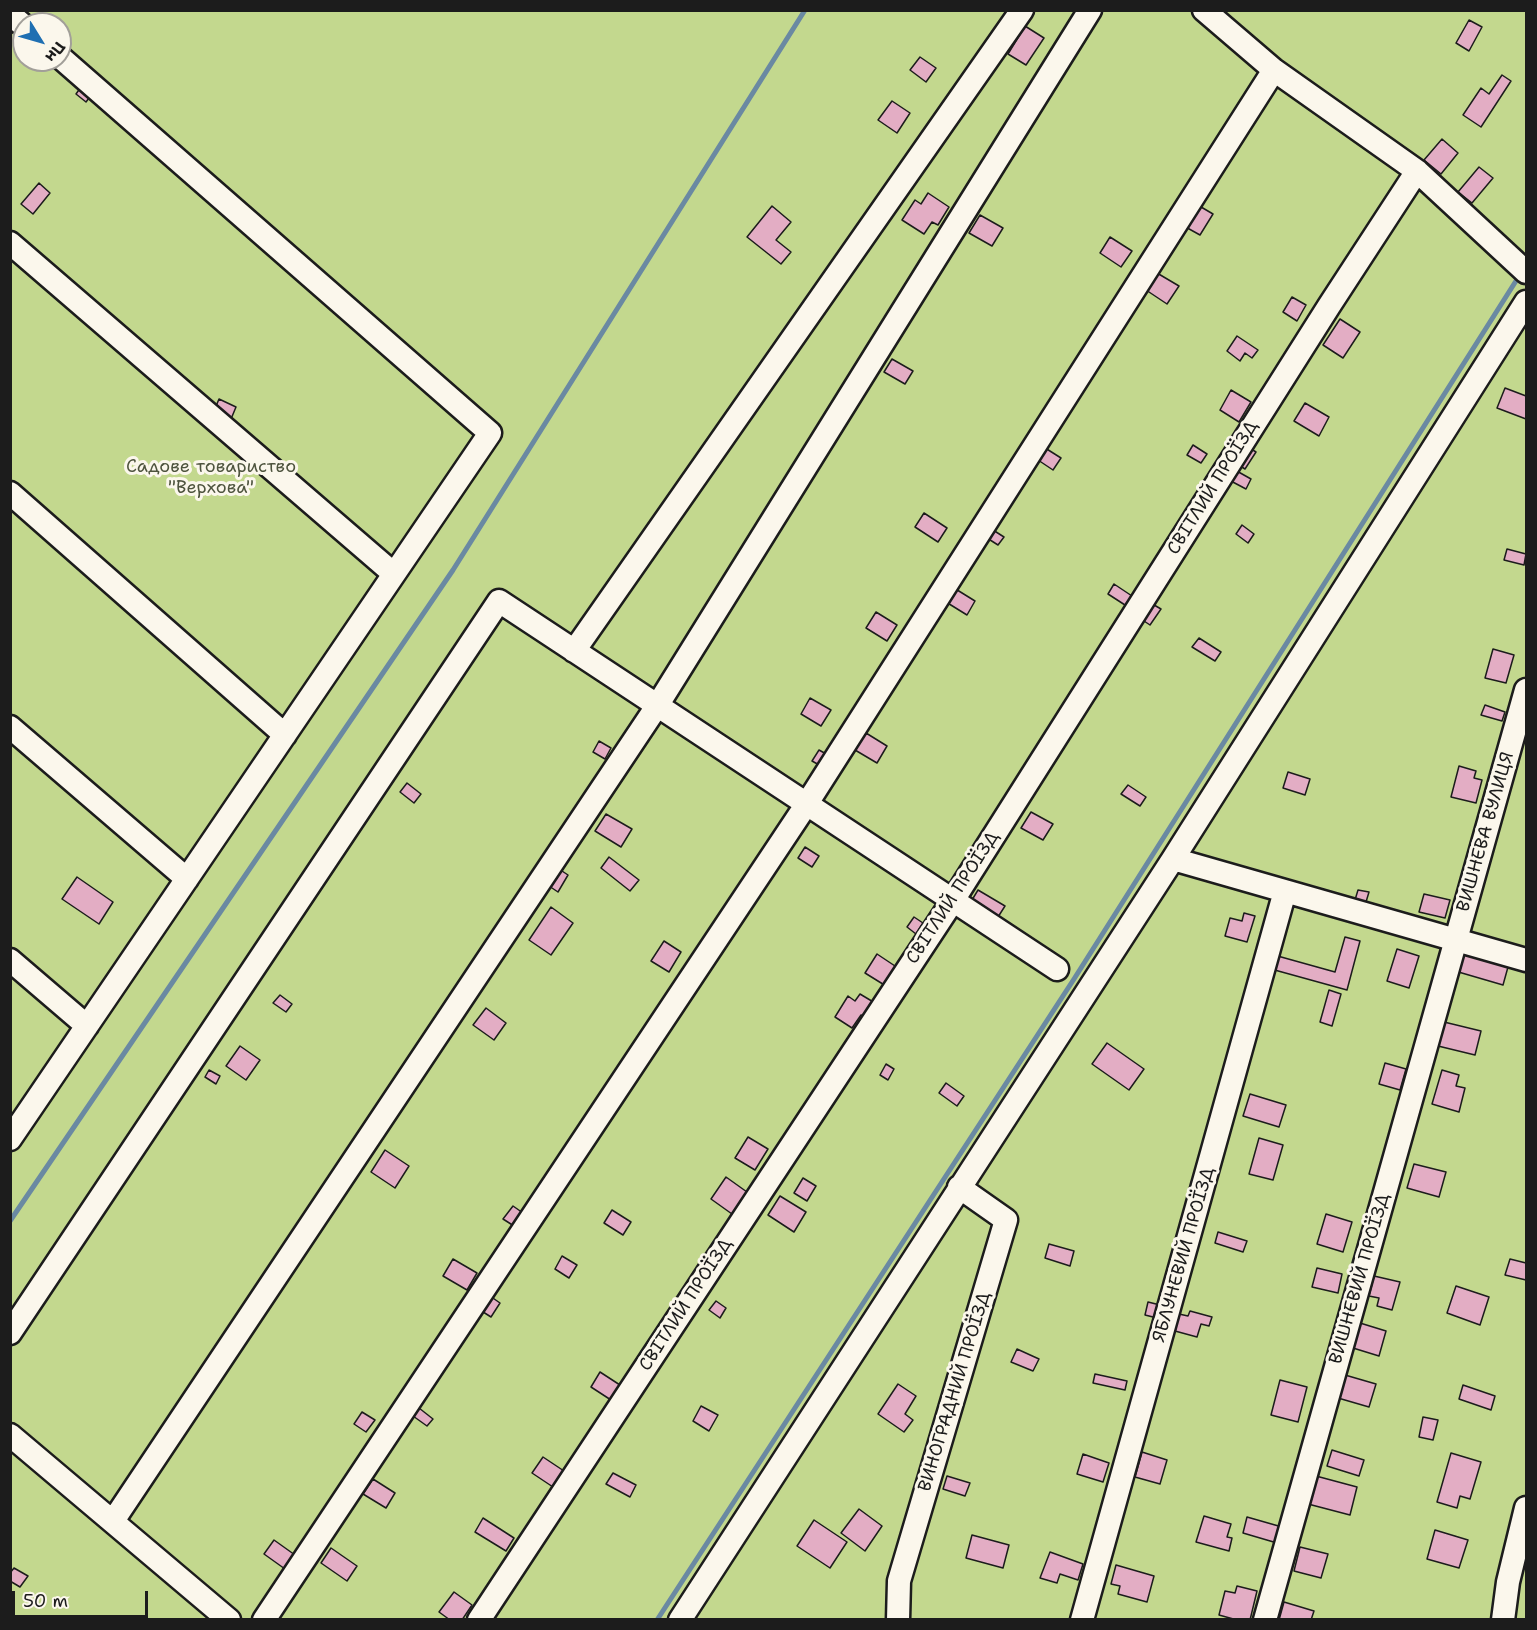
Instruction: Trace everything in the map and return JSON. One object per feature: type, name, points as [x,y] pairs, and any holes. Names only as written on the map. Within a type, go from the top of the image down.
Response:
[{"type":"street","points":[[574,651],[1022,10]]},
{"type":"street","points":[[112,1521],[657,706],[1090,10]]},
{"type":"street","points":[[1204,10],[1227,18],[1274,70],[1417,171],[1527,272]]},
{"type":"street","points":[[10,1139],[490,433],[72,67]]},
{"type":"street","points":[[264,1620],[806,805],[1274,70]]},
{"type":"street","name":"СВІТЛИЙ ПРОЇЗД","points":[[480,1620],[952,902],[1316,326],[1417,171]]},
{"type":"street","points":[[10,243],[394,574]]},
{"type":"street","points":[[680,1620],[1173,859],[1527,302]]},
{"type":"street","points":[[10,492],[285,735]]},
{"type":"street","points":[[10,1333],[499,601],[952,902],[1057,969]]},
{"type":"street","name":"ВИШНЕВА ВУЛИЦЯ","points":[[1455,939],[1527,690]]},
{"type":"street","points":[[10,727],[187,879]]},
{"type":"street","points":[[1173,859],[1527,960]]},
{"type":"street","name":"ЯБЛУНЕВИЙ ПРОЇЗД","points":[[1082,1620],[1285,891]]},
{"type":"street","name":"ВИШНЕВИЙ ПРОЇЗД","points":[[1265,1620],[1455,939]]},
{"type":"street","points":[[10,960],[87,1026]]},
{"type":"street","name":"ВИНОГРАДНИЙ ПРОЇЗД","points":[[898,1620],[899,1581],[1006,1220],[960,1187]]},
{"type":"street","points":[[10,1435],[230,1620]]},
{"type":"street","points":[[1503,1620],[1508,1582],[1527,1508]]},
{"type":"green space","name":"Садове товариство \"Верхова\"","points":[[11,11],[1526,11],[1526,1619],[11,1619]]},
{"type":"building","points":[[1469,20],[1482,27],[1469,51],[1456,43]]},
{"type":"building","points":[[1025,26],[1044,38],[1026,65],[1008,54]]},
{"type":"building","points":[[920,57],[936,68],[926,82],[910,70]]},
{"type":"building","points":[[1502,75],[1511,81],[1481,127],[1463,115],[1481,88],[1489,94]]},
{"type":"building","points":[[81,87],[92,94],[86,102],[76,94]]},
{"type":"building","points":[[892,101],[910,113],[897,133],[878,120]]},
{"type":"building","points":[[1442,139],[1458,153],[1441,174],[1424,160]]},
{"type":"building","points":[[1479,167],[1493,178],[1472,203],[1458,192]]},
{"type":"building","points":[[39,183],[50,193],[33,214],[21,204]]},
{"type":"building","points":[[928,193],[949,207],[938,225],[932,222],[924,234],[902,220],[915,200],[921,204]]},
{"type":"building","points":[[1196,204],[1213,214],[1200,235],[1182,225]]},
{"type":"building","points":[[772,206],[791,222],[776,240],[791,252],[781,264],[747,237]]},
{"type":"building","points":[[980,215],[1003,228],[992,246],[969,233]]},
{"type":"building","points":[[1110,237],[1132,251],[1121,267],[1100,253]]},
{"type":"building","points":[[1157,273],[1179,286],[1167,304],[1146,290]]},
{"type":"building","points":[[1292,297],[1306,305],[1297,321],[1283,312]]},
{"type":"building","points":[[1340,319],[1360,332],[1343,358],[1323,345]]},
{"type":"building","points":[[1237,336],[1258,350],[1252,358],[1245,353],[1240,361],[1227,351]]},
{"type":"building","points":[[892,359],[913,371],[905,384],[884,372]]},
{"type":"building","points":[[1505,388],[1526,396],[1526,419],[1497,408]]},
{"type":"building","points":[[1231,390],[1251,402],[1239,422],[1220,410]]},
{"type":"building","points":[[219,399],[236,407],[231,419],[214,411]]},
{"type":"building","points":[[1305,403],[1329,417],[1319,436],[1294,421]]},
{"type":"building","points":[[1193,445],[1207,454],[1201,463],[1187,455]]},
{"type":"building","points":[[1042,446],[1061,458],[1053,470],[1035,458]]},
{"type":"building","points":[[1248,447],[1256,452],[1245,469],[1237,464]]},
{"type":"building","points":[[1235,470],[1251,479],[1246,489],[1229,480]]},
{"type":"building","points":[[924,513],[947,528],[938,542],[915,527]]},
{"type":"building","points":[[1242,525],[1254,534],[1248,543],[1236,534]]},
{"type":"building","points":[[993,530],[1004,537],[998,545],[987,538]]},
{"type":"building","points":[[1507,549],[1526,554],[1524,565],[1504,560]]},
{"type":"building","points":[[1114,584],[1132,596],[1125,605],[1108,594]]},
{"type":"building","points":[[954,588],[975,601],[967,615],[946,602]]},
{"type":"building","points":[[1149,602],[1161,609],[1150,625],[1138,617]]},
{"type":"building","points":[[876,612],[897,625],[887,641],[866,628]]},
{"type":"building","points":[[1199,638],[1221,652],[1215,661],[1192,647]]},
{"type":"building","points":[[1493,649],[1514,655],[1506,683],[1485,678]]},
{"type":"building","points":[[810,698],[831,710],[821,726],[801,714]]},
{"type":"building","points":[[1485,705],[1505,712],[1502,721],[1481,715]]},
{"type":"building","points":[[866,733],[887,746],[877,763],[855,750]]},
{"type":"building","points":[[599,741],[611,748],[605,759],[593,752]]},
{"type":"building","points":[[819,750],[828,755],[821,766],[812,761]]},
{"type":"building","points":[[1459,766],[1476,771],[1474,778],[1482,780],[1476,803],[1451,797]]},
{"type":"building","points":[[1288,772],[1310,779],[1305,795],[1283,788]]},
{"type":"building","points":[[407,783],[421,794],[414,803],[400,792]]},
{"type":"building","points":[[1128,785],[1146,797],[1140,806],[1121,794]]},
{"type":"building","points":[[1031,812],[1053,824],[1043,840],[1021,828]]},
{"type":"building","points":[[606,814],[632,829],[621,847],[595,831]]},
{"type":"building","points":[[805,847],[819,856],[812,867],[798,858]]},
{"type":"building","points":[[609,857],[639,880],[630,891],[601,868]]},
{"type":"building","points":[[559,869],[568,875],[558,892],[549,886]]},
{"type":"building","points":[[77,877],[113,902],[99,924],[62,899]]},
{"type":"building","points":[[978,890],[1005,906],[998,917],[972,900]]},
{"type":"building","points":[[1358,890],[1369,892],[1366,902],[1355,900]]},
{"type":"building","points":[[1424,894],[1450,900],[1445,918],[1419,912]]},
{"type":"building","points":[[551,907],[573,923],[551,955],[529,940]]},
{"type":"building","points":[[1244,913],[1255,916],[1247,942],[1225,936],[1230,918],[1242,921]]},
{"type":"building","points":[[914,917],[923,923],[916,934],[907,927]]},
{"type":"building","points":[[1345,937],[1360,941],[1347,990],[1271,969],[1274,955],[1335,972]]},
{"type":"building","points":[[664,941],[681,952],[669,972],[651,961]]},
{"type":"building","points":[[1397,949],[1419,956],[1409,988],[1387,981]]},
{"type":"building","points":[[1460,953],[1508,967],[1503,985],[1455,971]]},
{"type":"building","points":[[877,954],[898,968],[886,986],[865,973]]},
{"type":"building","points":[[1329,990],[1341,994],[1332,1026],[1320,1022]]},
{"type":"building","points":[[860,994],[875,1003],[866,1018],[861,1015],[852,1028],[835,1017],[848,996],[855,1001]]},
{"type":"building","points":[[280,995],[292,1004],[286,1012],[273,1003]]},
{"type":"building","points":[[486,1008],[506,1023],[494,1040],[473,1025]]},
{"type":"building","points":[[1444,1022],[1481,1031],[1475,1055],[1438,1046]]},
{"type":"building","points":[[1107,1043],[1144,1069],[1129,1090],[1092,1064]]},
{"type":"building","points":[[240,1046],[260,1060],[246,1080],[226,1066]]},
{"type":"building","points":[[1385,1063],[1406,1069],[1400,1090],[1379,1084]]},
{"type":"building","points":[[886,1064],[894,1069],[888,1080],[880,1075]]},
{"type":"building","points":[[209,1070],[220,1076],[216,1084],[205,1077]]},
{"type":"building","points":[[1442,1070],[1459,1075],[1456,1086],[1465,1088],[1459,1112],[1432,1104]]},
{"type":"building","points":[[946,1083],[964,1096],[957,1106],[939,1093]]},
{"type":"building","points":[[1250,1094],[1286,1105],[1279,1127],[1243,1116]]},
{"type":"building","points":[[748,1137],[768,1149],[755,1170],[735,1158]]},
{"type":"building","points":[[1259,1138],[1283,1145],[1273,1180],[1249,1174]]},
{"type":"building","points":[[385,1150],[409,1166],[395,1188],[371,1172]]},
{"type":"building","points":[[1414,1164],[1446,1172],[1439,1197],[1407,1188]]},
{"type":"building","points":[[726,1177],[747,1192],[732,1214],[711,1199]]},
{"type":"building","points":[[803,1178],[816,1186],[807,1201],[794,1193]]},
{"type":"building","points":[[780,1196],[806,1212],[794,1232],[768,1215]]},
{"type":"building","points":[[513,1206],[523,1213],[514,1226],[503,1219]]},
{"type":"building","points":[[612,1210],[631,1222],[623,1235],[604,1223]]},
{"type":"building","points":[[1326,1214],[1352,1222],[1343,1252],[1317,1244]]},
{"type":"building","points":[[1218,1232],[1247,1241],[1243,1252],[1215,1243]]},
{"type":"building","points":[[1049,1244],[1074,1251],[1070,1266],[1045,1258]]},
{"type":"building","points":[[562,1256],[577,1265],[569,1278],[555,1269]]},
{"type":"building","points":[[453,1259],[477,1273],[467,1290],[443,1276]]},
{"type":"building","points":[[1510,1259],[1526,1263],[1526,1280],[1505,1275]]},
{"type":"building","points":[[1317,1268],[1342,1274],[1338,1293],[1312,1287]]},
{"type":"building","points":[[1374,1276],[1400,1282],[1392,1310],[1377,1306],[1379,1298],[1369,1296]]},
{"type":"building","points":[[1456,1286],[1489,1297],[1480,1325],[1447,1313]]},
{"type":"building","points":[[490,1296],[500,1303],[491,1317],[480,1310]]},
{"type":"building","points":[[716,1301],[726,1308],[720,1318],[709,1310]]},
{"type":"building","points":[[1148,1302],[1160,1305],[1157,1318],[1145,1315]]},
{"type":"building","points":[[1190,1311],[1212,1317],[1209,1326],[1201,1324],[1197,1337],[1175,1331],[1179,1314],[1188,1316]]},
{"type":"building","points":[[1360,1323],[1386,1331],[1379,1356],[1353,1348]]},
{"type":"building","points":[[1017,1349],[1039,1359],[1033,1371],[1011,1362]]},
{"type":"building","points":[[600,1372],[620,1385],[611,1400],[591,1387]]},
{"type":"building","points":[[1095,1374],[1127,1381],[1125,1390],[1093,1383]]},
{"type":"building","points":[[1345,1375],[1376,1384],[1369,1407],[1338,1398]]},
{"type":"building","points":[[1280,1380],[1307,1387],[1298,1422],[1271,1415]]},
{"type":"building","points":[[898,1384],[916,1396],[905,1414],[913,1420],[904,1432],[878,1414]]},
{"type":"building","points":[[1463,1385],[1495,1396],[1491,1410],[1459,1399]]},
{"type":"building","points":[[701,1406],[718,1415],[709,1431],[693,1421]]},
{"type":"building","points":[[419,1408],[433,1419],[427,1426],[413,1416]]},
{"type":"building","points":[[362,1412],[375,1420],[366,1432],[354,1424]]},
{"type":"building","points":[[1423,1417],[1438,1420],[1433,1440],[1419,1437]]},
{"type":"building","points":[[1332,1450],[1364,1460],[1359,1476],[1327,1466]]},
{"type":"building","points":[[1142,1452],[1167,1460],[1160,1484],[1135,1477]]},
{"type":"building","points":[[1451,1453],[1481,1462],[1470,1499],[1460,1496],[1457,1508],[1437,1502]]},
{"type":"building","points":[[1083,1454],[1109,1463],[1103,1482],[1077,1474]]},
{"type":"building","points":[[543,1457],[564,1471],[553,1487],[532,1473]]},
{"type":"building","points":[[613,1473],[636,1485],[630,1497],[606,1484]]},
{"type":"building","points":[[947,1476],[970,1483],[965,1496],[943,1489]]},
{"type":"building","points":[[1316,1476],[1357,1487],[1350,1515],[1308,1504]]},
{"type":"building","points":[[373,1479],[395,1493],[386,1508],[363,1494]]},
{"type":"building","points":[[859,1509],[882,1526],[865,1551],[841,1533]]},
{"type":"building","points":[[1204,1516],[1231,1524],[1227,1537],[1232,1538],[1229,1551],[1196,1542]]},
{"type":"building","points":[[1247,1517],[1282,1527],[1277,1543],[1243,1533]]},
{"type":"building","points":[[483,1518],[514,1538],[506,1551],[475,1532]]},
{"type":"building","points":[[814,1520],[847,1542],[830,1568],[797,1546]]},
{"type":"building","points":[[1435,1530],[1468,1540],[1459,1568],[1427,1559]]},
{"type":"building","points":[[972,1535],[1009,1545],[1003,1568],[966,1558]]},
{"type":"building","points":[[274,1540],[295,1555],[285,1569],[264,1554]]},
{"type":"building","points":[[1300,1547],[1328,1554],[1321,1578],[1294,1571]]},
{"type":"building","points":[[331,1548],[357,1566],[347,1581],[321,1563]]},
{"type":"building","points":[[1050,1552],[1083,1564],[1078,1580],[1060,1574],[1057,1583],[1040,1578]]},
{"type":"building","points":[[1116,1565],[1154,1576],[1147,1602],[1118,1594],[1120,1586],[1111,1584]]},
{"type":"building","points":[[14,1568],[28,1576],[20,1587],[10,1581],[10,1573]]},
{"type":"building","points":[[1237,1586],[1257,1591],[1250,1620],[1237,1620],[1219,1615],[1225,1591],[1235,1593]]},
{"type":"building","points":[[454,1592],[472,1605],[462,1620],[450,1620],[439,1612]]},
{"type":"building","points":[[1284,1602],[1314,1611],[1311,1620],[1279,1620]]},
{"type":"waterway","points":[[10,1221],[453,570],[805,10]]},
{"type":"waterway","points":[[657,1620],[1074,979],[1521,273]]}]
